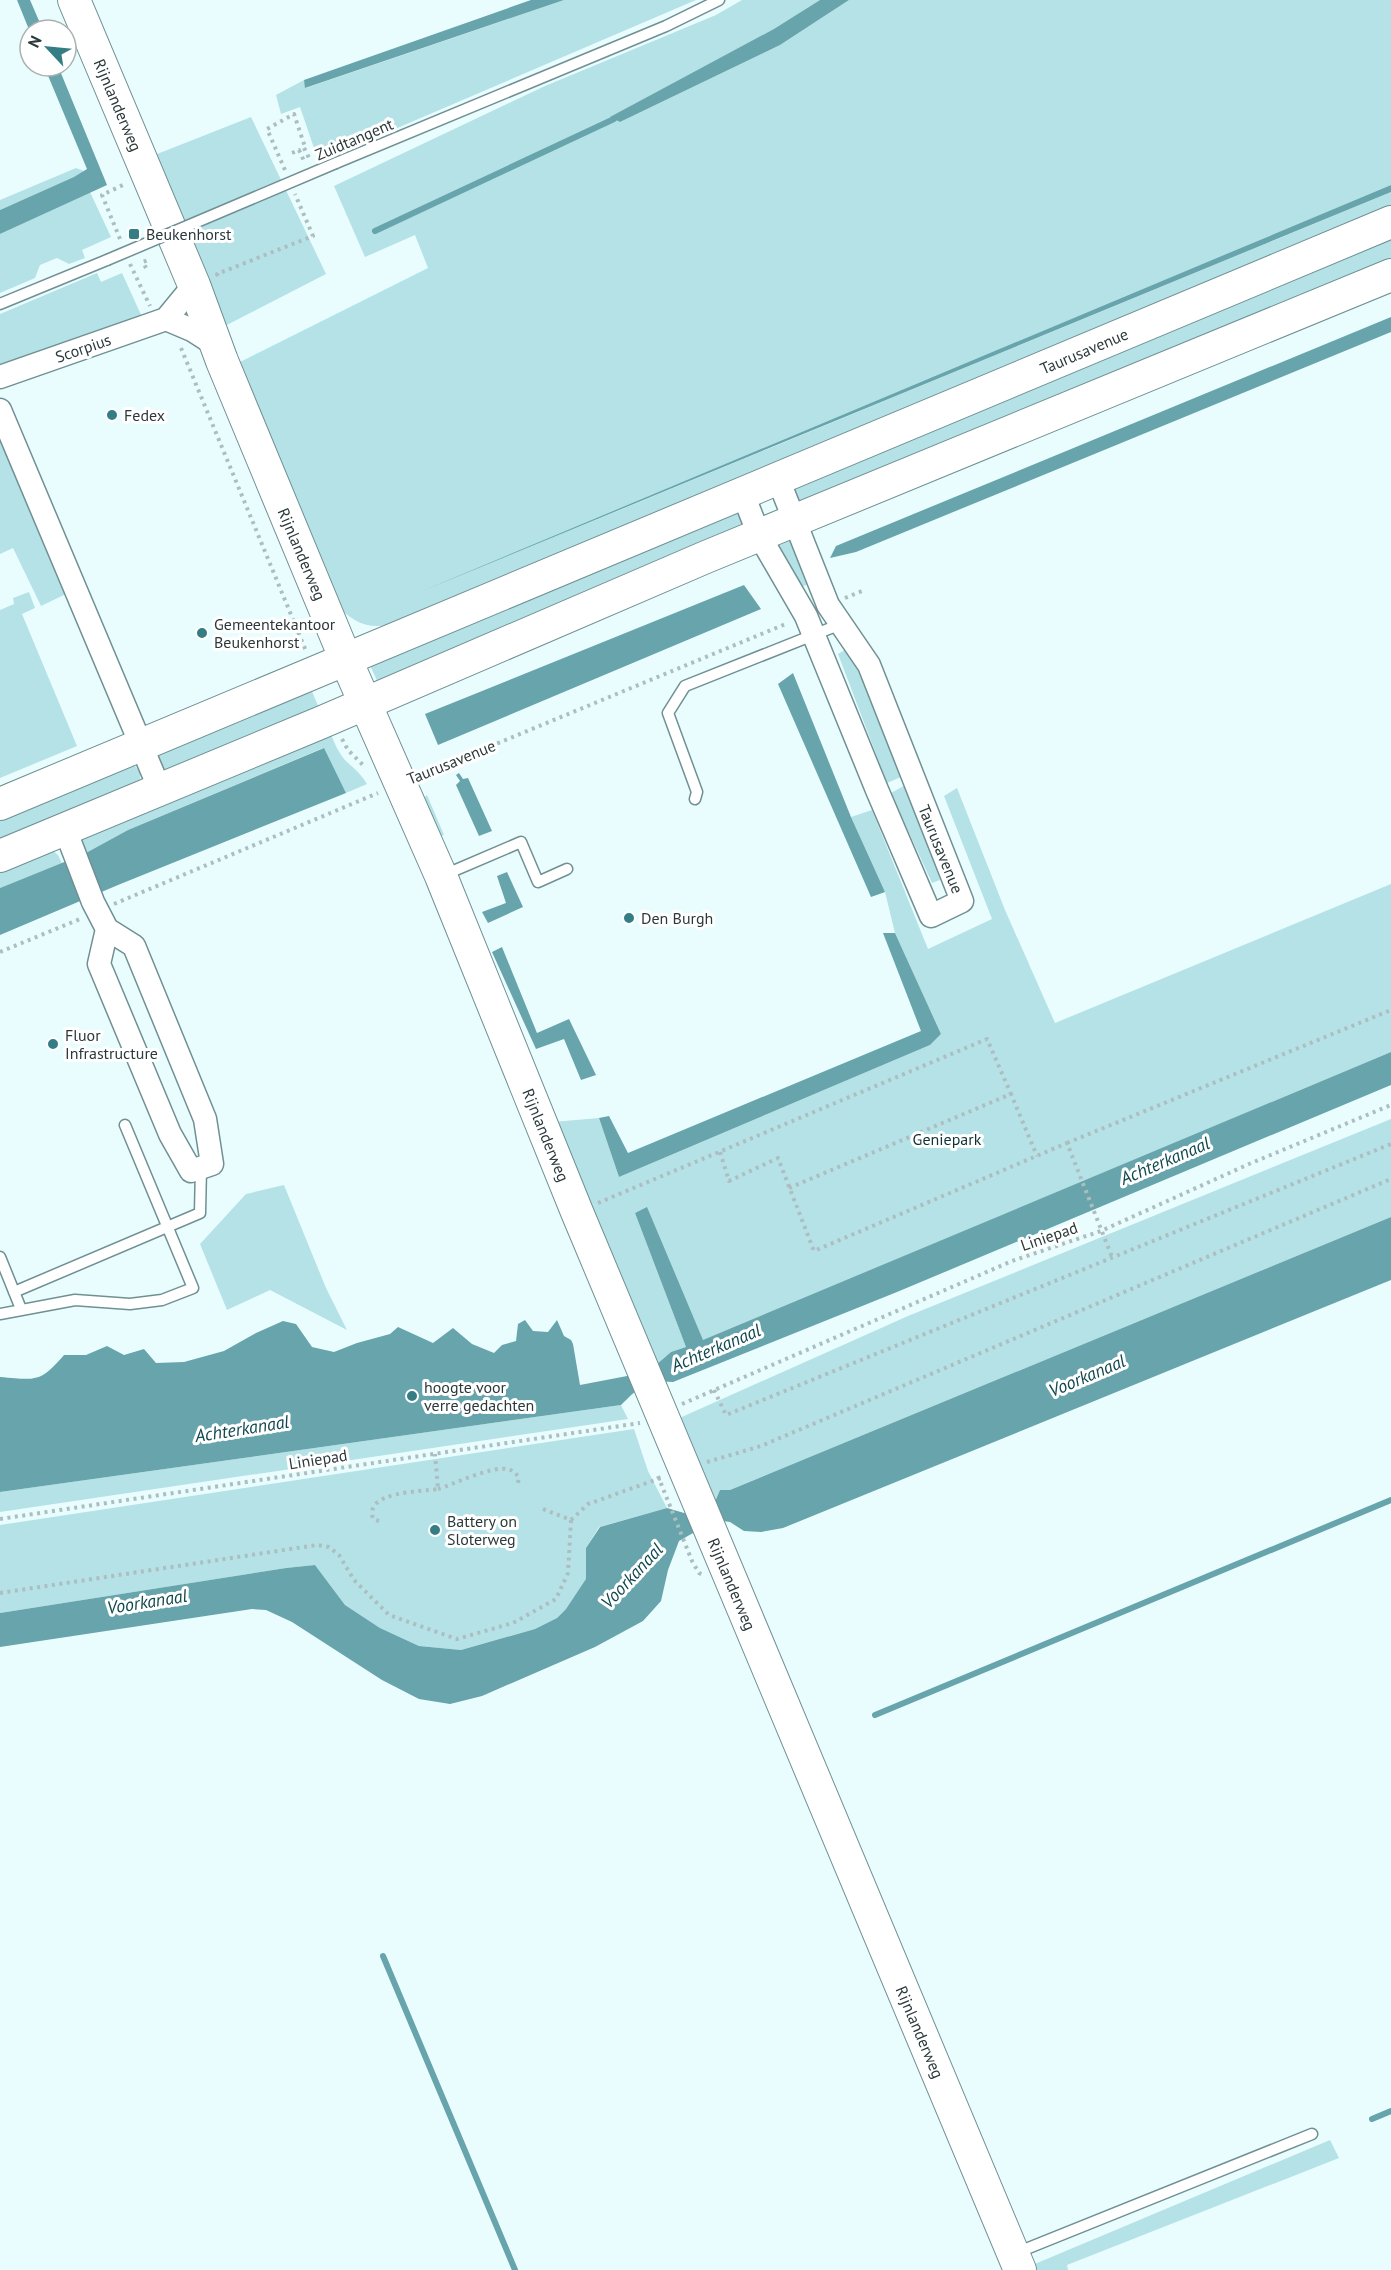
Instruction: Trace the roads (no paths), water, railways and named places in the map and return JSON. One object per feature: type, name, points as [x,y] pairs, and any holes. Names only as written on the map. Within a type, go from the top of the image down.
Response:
[{"type":"main road","name":"Rijnlanderweg","points":[[74,0],[208,284],[217,346],[346,660],[441,876],[647,1378],[681,1484],[711,1534],[1016,2262]]},
{"type":"main road","name":"Taurusavenue","points":[[0,804],[1391,222]]},
{"type":"main road","points":[[0,856],[70,841],[160,790],[794,520],[1391,275]]},
{"type":"street","points":[[158,314],[208,284]]},
{"type":"street","points":[[158,314],[192,330],[217,346]]},
{"type":"street","name":"Scorpius","points":[[0,377],[158,314]]},
{"type":"street","points":[[0,410],[160,790]]},
{"type":"street","name":"Taurusavenue","points":[[742,494],[759,535],[810,625],[931,916],[962,901],[869,665],[828,605],[778,480]]},
{"type":"street","points":[[70,841],[99,914],[99,964],[170,1134],[191,1171],[212,1164],[205,1119],[134,946],[99,914]]},
{"type":"lane","name":"Zuidtangent","points":[[0,304],[666,26],[719,0]]},
{"type":"lane","points":[[695,799],[697,792],[668,713],[685,686],[810,625],[841,624]]},
{"type":"lane","points":[[441,876],[521,842],[538,882],[567,869]]},
{"type":"lane","points":[[0,1314],[75,1300],[130,1304],[162,1300],[193,1288],[125,1125]]},
{"type":"lane","points":[[14,1292],[200,1213],[201,1167]]},
{"type":"lane","points":[[0,1257],[21,1309]]},
{"type":"lane","points":[[1016,2262],[1312,2134]]},
{"type":"water","points":[[17,0],[30,0],[38,18],[24,18]]},
{"type":"water","points":[[531,0],[564,0],[305,88],[304,80]]},
{"type":"water","points":[[820,0],[849,0],[780,45],[620,122],[610,117],[774,29]]},
{"type":"water","points":[[49,78],[63,78],[107,185],[0,234],[0,210],[87,169]]},
{"type":"water","points":[[1391,185],[1391,192],[420,592]]},
{"type":"water","points":[[1391,317],[1391,332],[856,552],[830,558],[836,546]]},
{"type":"water","points":[[744,585],[761,609],[438,745],[425,714]]},
{"type":"water","points":[[793,673],[851,817],[885,892],[871,897],[778,684]]},
{"type":"water","points":[[324,748],[346,793],[0,935],[0,888],[84,854],[128,830]]},
{"type":"water","points":[[459,773],[463,779],[468,778],[492,831],[479,836],[456,785],[460,781],[456,775]]},
{"type":"water","points":[[507,872],[523,907],[488,923],[482,912],[506,903],[497,876]]},
{"type":"water","points":[[883,933],[895,933],[941,1034],[930,1045],[619,1177],[599,1118],[609,1116],[628,1153],[921,1031]]},
{"type":"water","points":[[502,947],[537,1033],[569,1019],[596,1075],[581,1080],[564,1039],[536,1049],[492,952]]},
{"type":"water","name":"Achterkanaal","points":[[1391,1052],[1391,1085],[897,1292],[673,1382],[650,1383],[633,1393],[621,1405],[0,1492],[0,1377],[36,1378],[49,1371],[64,1355],[86,1355],[107,1346],[124,1355],[144,1349],[156,1363],[184,1362],[224,1351],[283,1321],[296,1324],[312,1347],[334,1352],[390,1334],[398,1327],[433,1343],[453,1328],[472,1344],[494,1353],[502,1345],[516,1341],[518,1324],[525,1320],[533,1331],[548,1332],[557,1320],[564,1336],[573,1344],[580,1385],[648,1372],[671,1352],[686,1347],[635,1213],[647,1207],[703,1340]]},
{"type":"water","name":"Voorkanaal","points":[[1391,1217],[1391,1280],[783,1528],[761,1532],[744,1531],[730,1522],[715,1520],[699,1527],[679,1541],[668,1570],[661,1601],[643,1621],[595,1647],[482,1696],[450,1704],[419,1699],[382,1680],[292,1622],[266,1610],[252,1609],[0,1647],[0,1613],[315,1565],[345,1605],[380,1628],[419,1646],[461,1650],[535,1629],[557,1618],[566,1609],[586,1579],[586,1548],[600,1527],[667,1508],[691,1515],[711,1511],[720,1490],[730,1490]]},
{"type":"waterway","points":[[375,231],[614,119]]},
{"type":"waterway","points":[[875,1715],[1391,1500]]},
{"type":"waterway","points":[[383,1956],[515,2270]]},
{"type":"waterway","points":[[1372,2119],[1391,2111]]},
{"type":"place","name":"Beukenhorst","points":[[134,234]]},
{"type":"place","name":"Fedex","points":[[112,415]]},
{"type":"place","name":"Gemeentekantoor Beukenhorst","points":[[202,633]]},
{"type":"place","name":"Den Burgh","points":[[629,918]]},
{"type":"place","name":"Fluor Infrastructure","points":[[53,1044]]},
{"type":"place","name":"hoogte voor verre gedachten","points":[[412,1396]]},
{"type":"place","name":"Battery on Sloterweg","points":[[435,1530]]},
{"type":"park label","name":"Geniepark","points":[[947,1139]]}]
